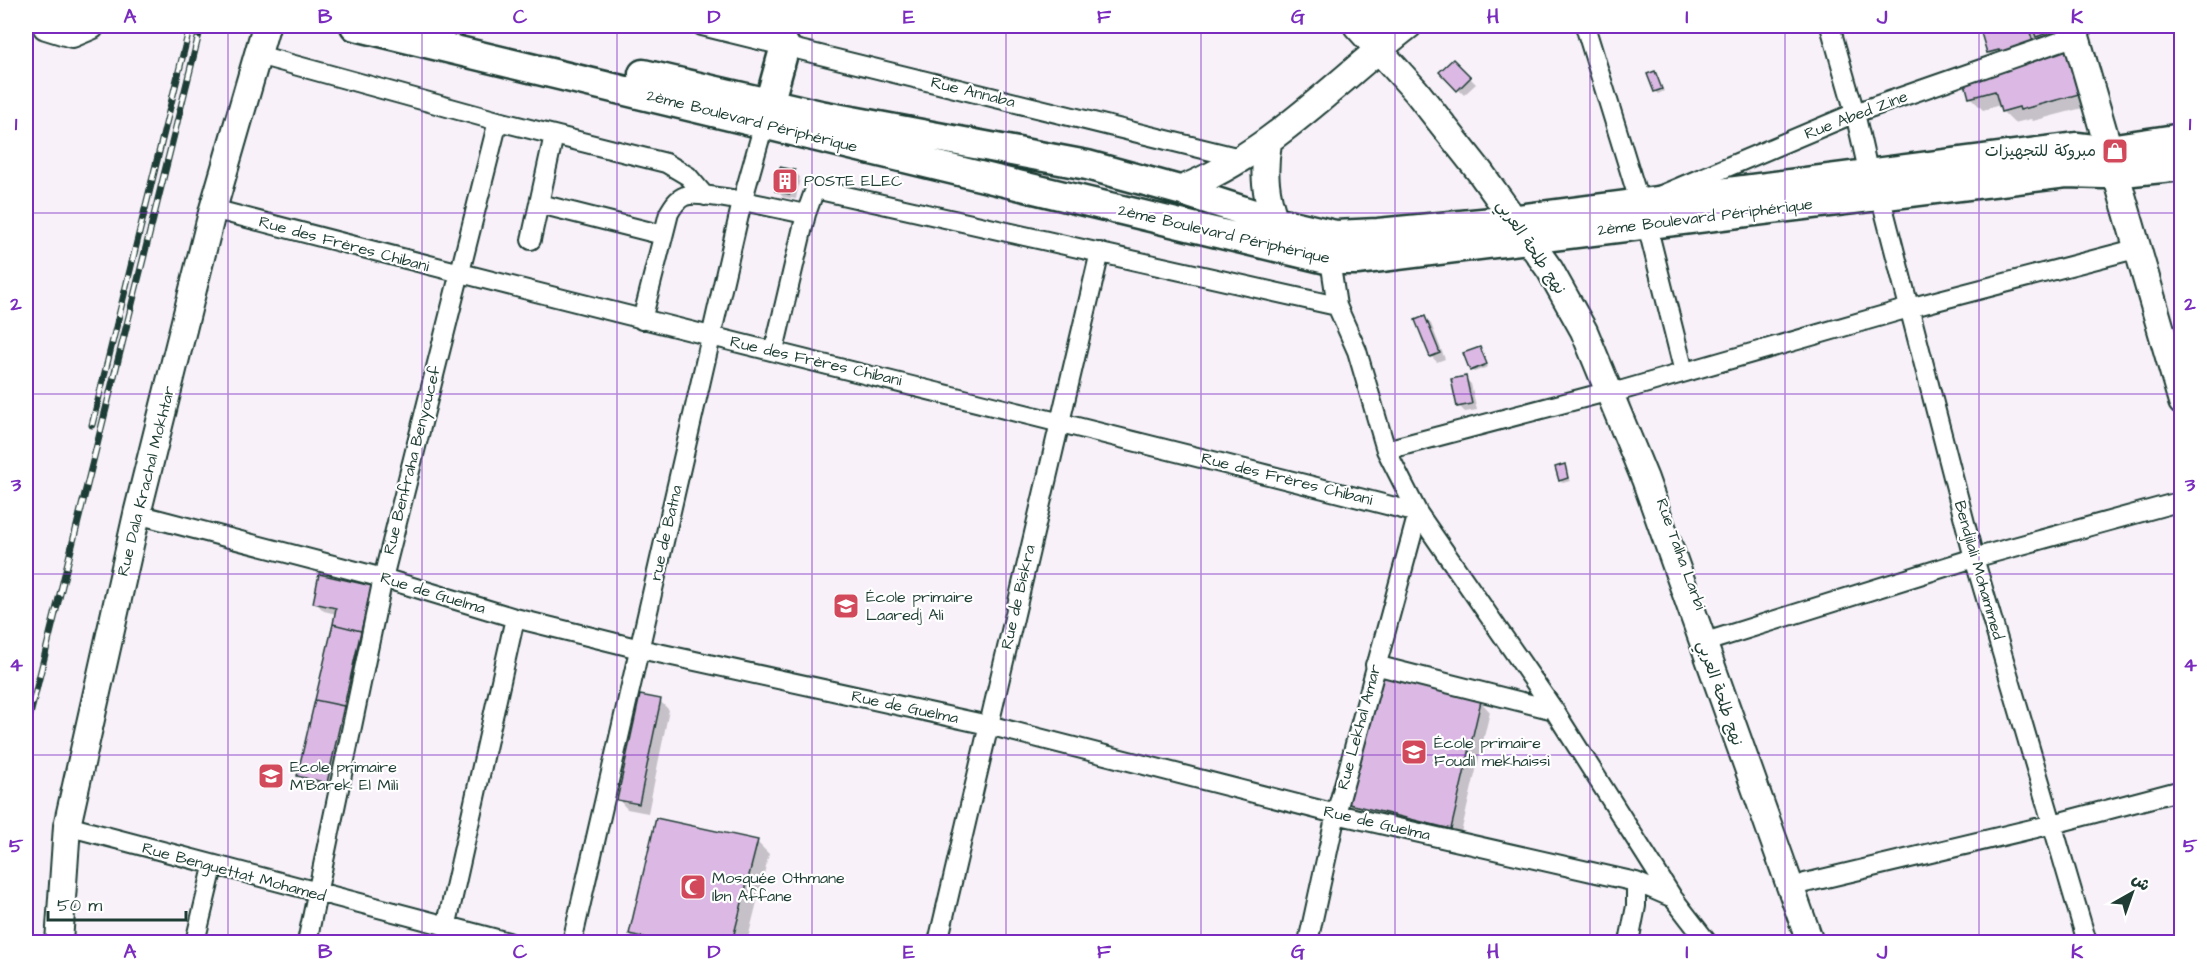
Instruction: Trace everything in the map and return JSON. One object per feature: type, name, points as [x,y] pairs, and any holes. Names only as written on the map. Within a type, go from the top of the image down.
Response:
[{"type":"main road","name":"2ème Boulevard Périphérique","points":[[355,26],[766,114],[1087,165],[1179,190],[1275,221],[1335,235],[1527,228]]},
{"type":"main road","name":"2ème Boulevard Périphérique","points":[[438,26],[766,114],[1330,260],[1357,260],[1527,228],[1875,185],[2077,147],[2113,160],[2181,166]]},
{"type":"main road","points":[[766,114],[785,46]]},
{"type":"main road","name":"2ème Boulevard Périphérique","points":[[2113,160],[2181,138]]},
{"type":"street","points":[[46,26],[72,34],[91,26]]},
{"type":"street","name":"Rue Dala Krachal Mokhtar","points":[[59,942],[67,826],[136,514],[213,209],[266,26]]},
{"type":"street","name":"Rue Annaba","points":[[702,26],[1244,159]]},
{"type":"street","points":[[1357,26],[1416,91],[1494,191],[1527,228]]},
{"type":"street","points":[[1179,190],[1244,159],[1268,143],[1408,26]]},
{"type":"street","points":[[1585,26],[1643,214],[1684,372]]},
{"type":"street","name":"Bendjilali Mohammed","points":[[1830,26],[1909,308],[1974,558],[2087,942]]},
{"type":"street","points":[[2074,31],[2139,248],[2181,402]]},
{"type":"street","name":"Rue Abed Zine","points":[[1643,214],[1855,112],[2074,31]]},
{"type":"street","points":[[258,54],[498,121],[666,163],[688,176],[705,196]]},
{"type":"street","name":"rue de Batna","points":[[572,942],[742,202],[766,114]]},
{"type":"street","name":"Rue Benfraha Benyoucef","points":[[307,942],[319,894],[383,578],[498,121]]},
{"type":"street","points":[[531,240],[554,135]]},
{"type":"street","points":[[1268,143],[1264,163],[1265,183],[1275,221]]},
{"type":"street","points":[[774,350],[806,214],[815,189],[1337,306]]},
{"type":"street","points":[[642,320],[669,213],[676,202],[686,196],[705,196],[806,214]]},
{"type":"street","points":[[540,204],[663,235]]},
{"type":"street","name":"Rue des Frères Chibani","points":[[213,209],[458,274],[712,337],[774,350],[1418,513]]},
{"type":"street","name":"نهج طلحة العربي","points":[[1527,228],[1617,390],[1645,479],[1810,942]]},
{"type":"street","points":[[1386,450],[1617,390],[1909,308],[2139,248]]},
{"type":"street","name":"Rue de Biskra","points":[[938,942],[1100,252]]},
{"type":"street","points":[[1330,260],[1337,306],[1357,351],[1386,450],[1418,513],[1554,710],[1673,898],[1707,942]]},
{"type":"street","name":"Rue Talha Larbi","points":[[1617,390],[1826,942]]},
{"type":"street","points":[[1712,640],[1974,558],[2181,501]]},
{"type":"street","name":"Rue Lekhal Amar","points":[[1308,942],[1336,814],[1418,513]]},
{"type":"street","name":"Rue de Guelma","points":[[136,514],[383,578],[515,618],[640,649],[988,725],[1336,814],[1636,882],[1673,898]]},
{"type":"street","points":[[446,928],[515,618]]},
{"type":"street","points":[[1375,665],[1554,710]]},
{"type":"street","points":[[1805,883],[2053,824],[2181,790]]},
{"type":"street","name":"Rue Benguettat Mohamed","points":[[67,826],[213,867],[508,942]]},
{"type":"street","points":[[195,942],[213,867]]},
{"type":"street","points":[[1629,942],[1636,906],[1636,882]]},
{"type":"building","points":[[1979,26],[2028,26],[2034,45],[2063,37],[2079,94],[2020,110],[2019,107],[2001,112],[1995,91],[1969,98],[1962,72],[2002,61],[1999,50],[1987,53]]},
{"type":"building","points":[[2032,26],[2063,26],[2064,27],[2036,37]]},
{"type":"building","points":[[1453,59],[1471,77],[1457,91],[1439,72]]},
{"type":"building","points":[[1655,71],[1662,89],[1654,92],[1647,74]]},
{"type":"building","name":"POSTE ELEC","points":[[780,167],[795,170],[790,194],[775,191]]},
{"type":"building","points":[[1425,316],[1440,353],[1430,357],[1415,320]]},
{"type":"building","points":[[1480,347],[1487,364],[1470,371],[1463,353]]},
{"type":"building","points":[[1466,376],[1472,404],[1457,407],[1451,379]]},
{"type":"building","points":[[1565,464],[1568,478],[1559,481],[1555,467]]},
{"type":"building","points":[[319,574],[372,586],[361,631],[333,624],[336,608],[313,603]]},
{"type":"building","points":[[333,624],[361,631],[344,706],[315,700]]},
{"type":"building","name":"École primaire Foudil mekhaissi","points":[[1379,674],[1481,701],[1451,829],[1345,803]]},
{"type":"building","points":[[640,695],[661,699],[639,804],[617,800]]},
{"type":"building","points":[[315,700],[344,706],[327,783],[297,776]]},
{"type":"building","name":"Mosquée Othmane Ibn Affane","points":[[656,818],[758,840],[732,942],[666,942],[629,934]]},
{"type":"railway","points":[[92,425],[190,26]]},
{"type":"railway","points":[[26,731],[201,26]]},
{"type":"place","name":"مبروكة للتجهيزات","points":[[2115,151]]},
{"type":"place","name":"POSTE ELEC","points":[[785,181]]},
{"type":"place","name":"École primaire Laaredj Ali","points":[[846,606]]},
{"type":"place","name":"École primaire Foudil mekhaissi","points":[[1414,752]]},
{"type":"place","name":"Ecole primaire M'Barek El Mili","points":[[271,776]]},
{"type":"place","name":"Mosquée Othmane Ibn Affane","points":[[693,887]]}]
